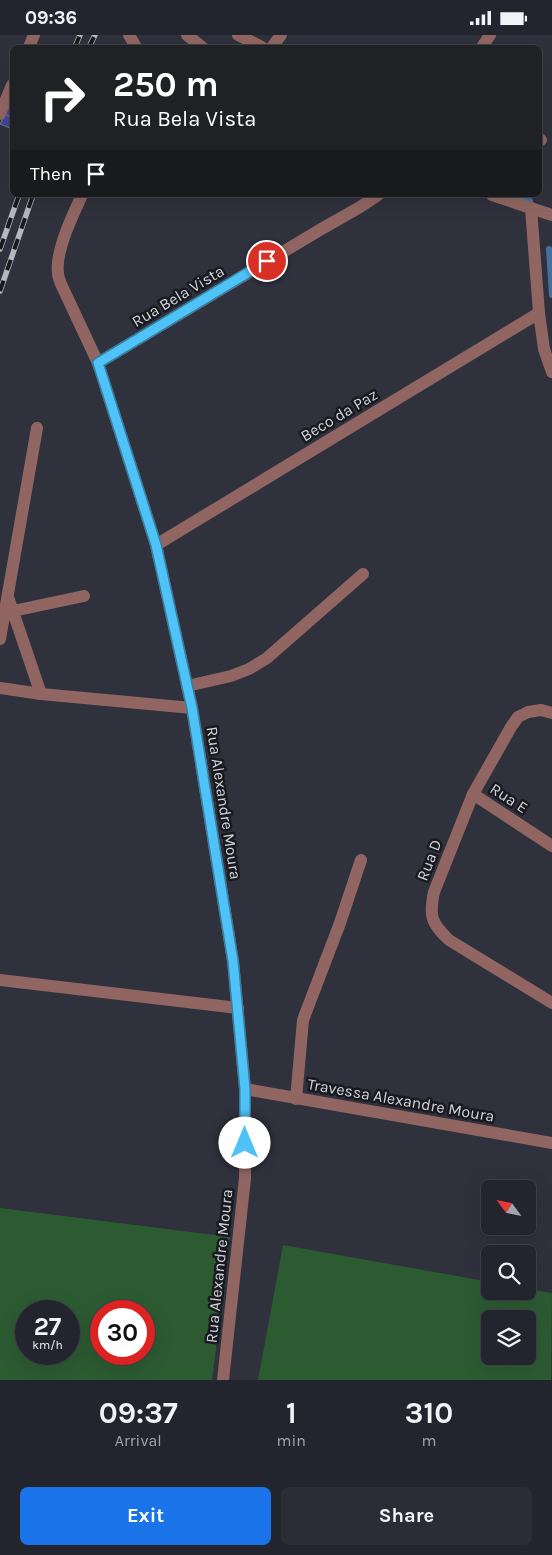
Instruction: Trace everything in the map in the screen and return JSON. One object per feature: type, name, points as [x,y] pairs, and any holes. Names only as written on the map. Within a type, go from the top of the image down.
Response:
[{"type":"street","points":[[187,35],[200,45]]},
{"type":"street","points":[[238,35],[258,45]]},
{"type":"street","points":[[0,114],[10,90]]},
{"type":"street","name":"Rua Alexandre Moura","points":[[81,197],[68,226],[58,262],[58,273],[61,284],[98,363],[156,545],[192,708],[233,961],[245,1089],[245,1178],[223,1380]]},
{"type":"street","name":"Rua Bela Vista","points":[[98,363],[375,197]]},
{"type":"street","points":[[498,197],[552,215]]},
{"type":"street","points":[[531,208],[539,313],[544,349],[552,372]]},
{"type":"street","name":"Beco da Paz","points":[[156,545],[539,313]]},
{"type":"street","points":[[0,639],[38,428]]},
{"type":"street","points":[[187,686],[230,676],[249,669],[267,658],[363,574]]},
{"type":"street","points":[[8,596],[42,695]]},
{"type":"street","points":[[14,611],[84,596]]},
{"type":"street","points":[[0,688],[42,695],[192,708]]},
{"type":"street","name":"Rua D","points":[[552,713],[541,710],[518,717],[473,794],[434,892],[431,907],[433,919],[438,929],[450,940],[552,1003]]},
{"type":"street","name":"Rua E","points":[[473,794],[552,846]]},
{"type":"street","points":[[296,1099],[303,1020],[340,923],[361,860]]},
{"type":"street","points":[[0,980],[238,1009]]},
{"type":"street","name":"Travessa Alexandre Moura","points":[[245,1089],[552,1143]]},
{"type":"green space","points":[[0,1208],[230,1237],[212,1380],[0,1380]]},
{"type":"green space","points":[[283,1245],[481,1280],[481,1300],[536,1300],[536,1290],[552,1293],[551,1380],[258,1380]]},
{"type":"building","points":[[10,104],[10,117],[5,114]]},
{"type":"building","points":[[5,114],[10,117],[10,128],[0,124]]},
{"type":"waterway","points":[[519,197],[530,201]]},
{"type":"waterway","points":[[549,249],[552,295]]},
{"type":"railway","points":[[76,45],[80,35]]},
{"type":"railway","points":[[90,45],[95,35]]},
{"type":"railway","points":[[0,249],[18,197]]},
{"type":"railway","points":[[0,291],[32,197]]},
{"type":"route","points":[[245,1143],[245,1089],[233,961],[192,708],[156,545],[98,363],[267,261]]}]
